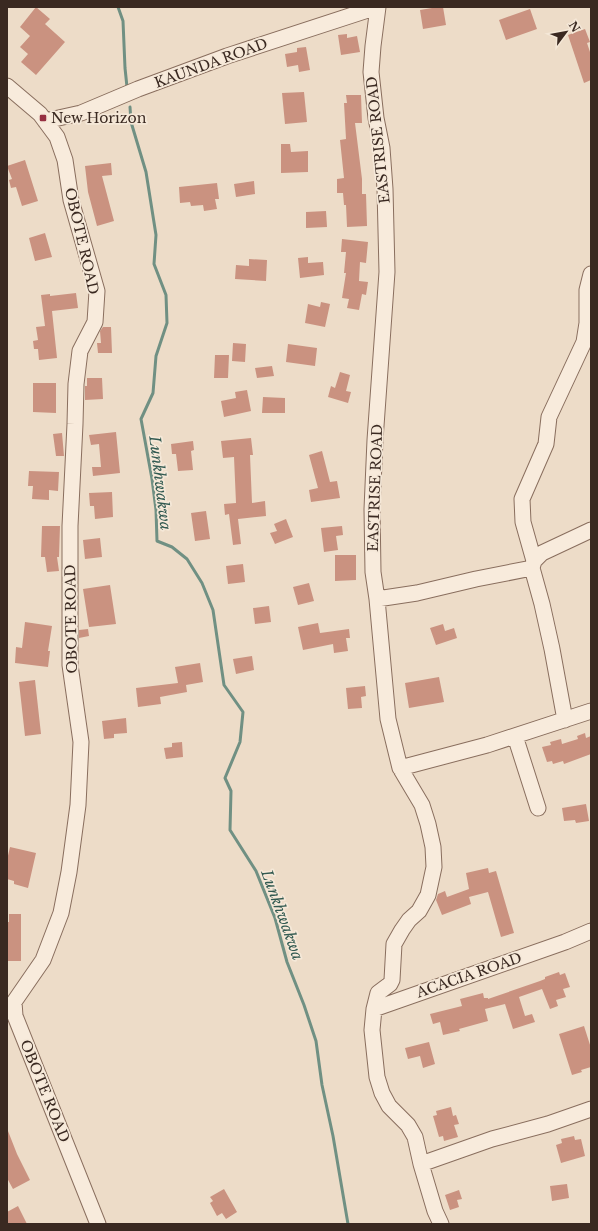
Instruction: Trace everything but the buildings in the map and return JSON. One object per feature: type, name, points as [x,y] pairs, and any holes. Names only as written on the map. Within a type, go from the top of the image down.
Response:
[{"type":"street","name":"KAUNDA ROAD","points":[[45,121],[81,113],[138,89],[227,56],[378,7]]},
{"type":"street","name":"EASTRISE ROAD","points":[[378,7],[371,72],[376,118],[382,148],[385,189],[387,272],[375,440],[372,509],[373,572],[377,599],[388,719],[400,768],[422,805],[428,824],[433,847],[434,867],[428,894],[418,911],[409,920],[394,944],[392,980],[390,984],[378,993],[375,1001],[372,1030],[377,1077],[382,1093],[389,1106],[408,1125],[415,1137],[421,1164],[435,1211],[441,1224]]},
{"type":"street","name":"OBOTE ROAD","points":[[7,86],[40,114],[57,137],[65,160],[71,200],[97,291],[95,322],[80,352],[76,384],[70,526],[70,665],[82,742],[78,805],[69,872],[61,913],[43,960],[13,992],[15,1016],[98,1224]]},
{"type":"street","points":[[565,720],[552,649],[523,522],[522,499],[546,444],[549,417],[584,342],[587,323],[587,290],[591,274]]},
{"type":"street","points":[[377,599],[417,593],[533,564],[542,553],[591,530]]},
{"type":"street","points":[[400,768],[487,745],[591,711]]},
{"type":"street","points":[[515,736],[538,808]]},
{"type":"street","name":"ACACIA ROAD","points":[[374,1009],[565,942],[591,931]]},
{"type":"street","points":[[421,1164],[492,1139],[548,1124],[591,1109]]},
{"type":"waterway","name":"Lunkhwakwa","points":[[118,7],[123,21],[127,87]]},
{"type":"waterway","name":"Lunkhwakwa","points":[[130,107],[131,122],[146,172],[156,235],[154,264],[166,295],[167,323],[156,356],[153,393],[141,419],[152,479],[156,510],[157,541],[172,547],[187,559],[202,583],[213,610],[224,685],[243,712],[240,742],[225,778],[231,791],[230,830],[256,871],[275,918],[287,962],[316,1041],[322,1085],[333,1136],[348,1224]]},
{"type":"place","name":"New Horizon","points":[[43,118]]}]
